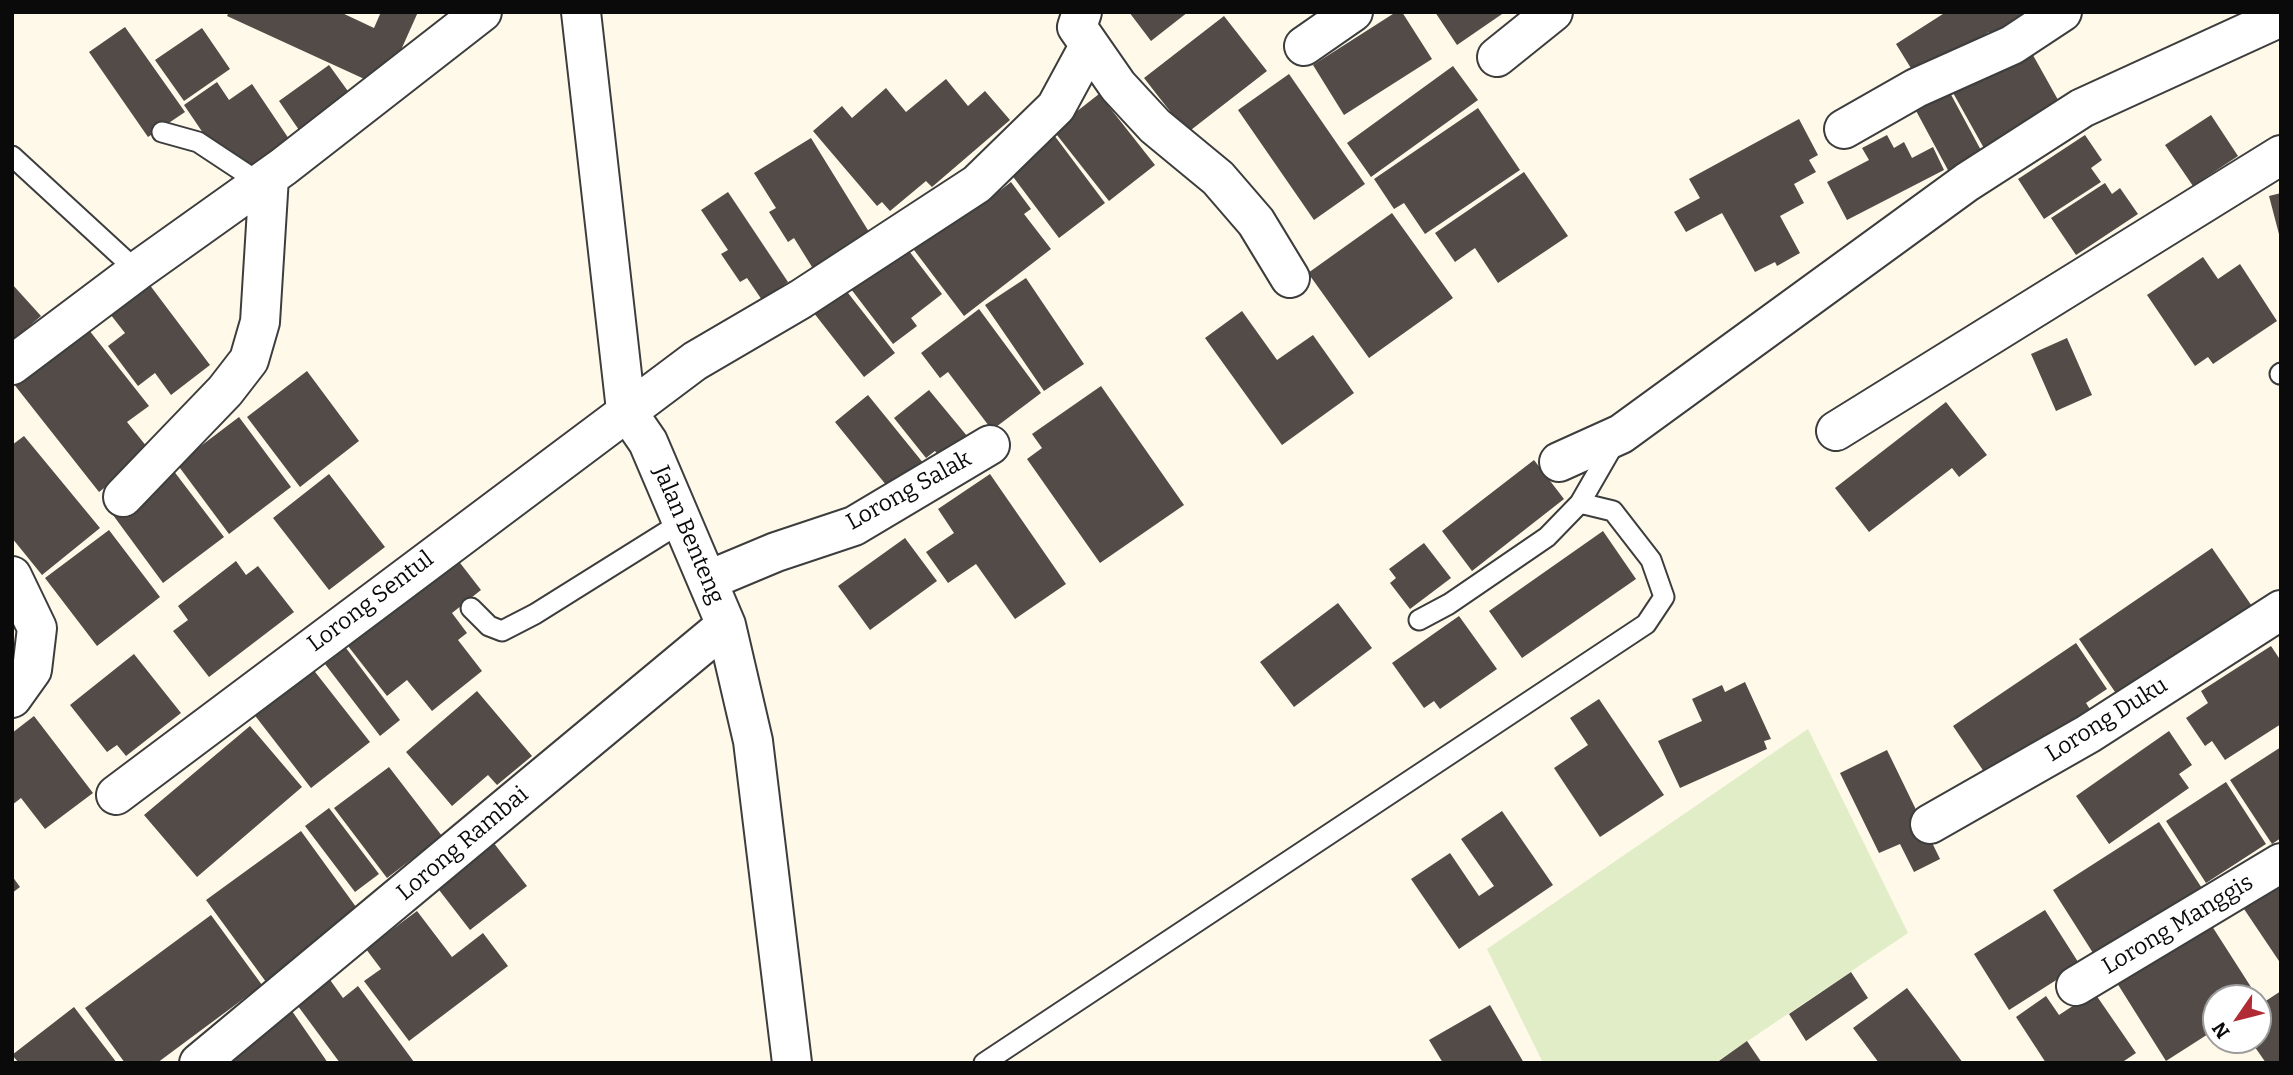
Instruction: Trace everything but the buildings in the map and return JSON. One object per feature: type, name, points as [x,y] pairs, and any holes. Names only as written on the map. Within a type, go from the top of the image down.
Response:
[{"type":"street","name":"Jalan Benteng","points":[[581,12],[626,410],[648,442],[726,625],[753,741],[792,1063]]},
{"type":"street","points":[[1304,46],[1353,12]]},
{"type":"street","points":[[1497,57],[1553,12]]},
{"type":"street","points":[[1843,129],[1916,88],[2012,45],[2062,12]]},
{"type":"street","points":[[12,365],[136,271],[265,180],[466,16]]},
{"type":"street","points":[[1559,463],[1620,434],[1967,182],[2082,108],[2281,17]]},
{"type":"street","name":"Lorong Sentul","points":[[116,795],[626,410],[695,361],[801,299],[977,184],[1056,107],[1075,24]]},
{"type":"street","points":[[1075,24],[1118,86],[1155,126],[1226,187],[1256,222],[1290,278]]},
{"type":"street","points":[[1836,431],[2281,155]]},
{"type":"street","points":[[122,497],[225,391],[248,360],[260,321],[265,180]]},
{"type":"street","name":"Lorong Salak","points":[[709,580],[776,552],[854,526],[990,445]]},
{"type":"street","points":[[12,576],[37,628],[32,670],[12,698]]},
{"type":"street","name":"Lorong Duku","points":[[1930,824],[2088,734],[2281,610]]},
{"type":"street","name":"Lorong Rambai","points":[[200,1063],[726,625]]},
{"type":"street","name":"Lorong Manggis","points":[[2076,986],[2281,863]]},
{"type":"lane","points":[[162,132],[198,142],[265,180]]},
{"type":"lane","points":[[12,156],[136,271]]},
{"type":"lane","points":[[1419,620],[1449,604],[1547,537],[1580,503],[1591,479],[1620,434]]},
{"type":"lane","points":[[984,1063],[1646,624],[1664,597],[1651,560],[1613,511],[1580,503]]},
{"type":"lane","points":[[471,608],[489,626],[502,631],[535,614],[682,522]]},
{"type":"green space","points":[[1808,729],[1908,933],[1715,1063],[1543,1063],[1487,949]]}]
